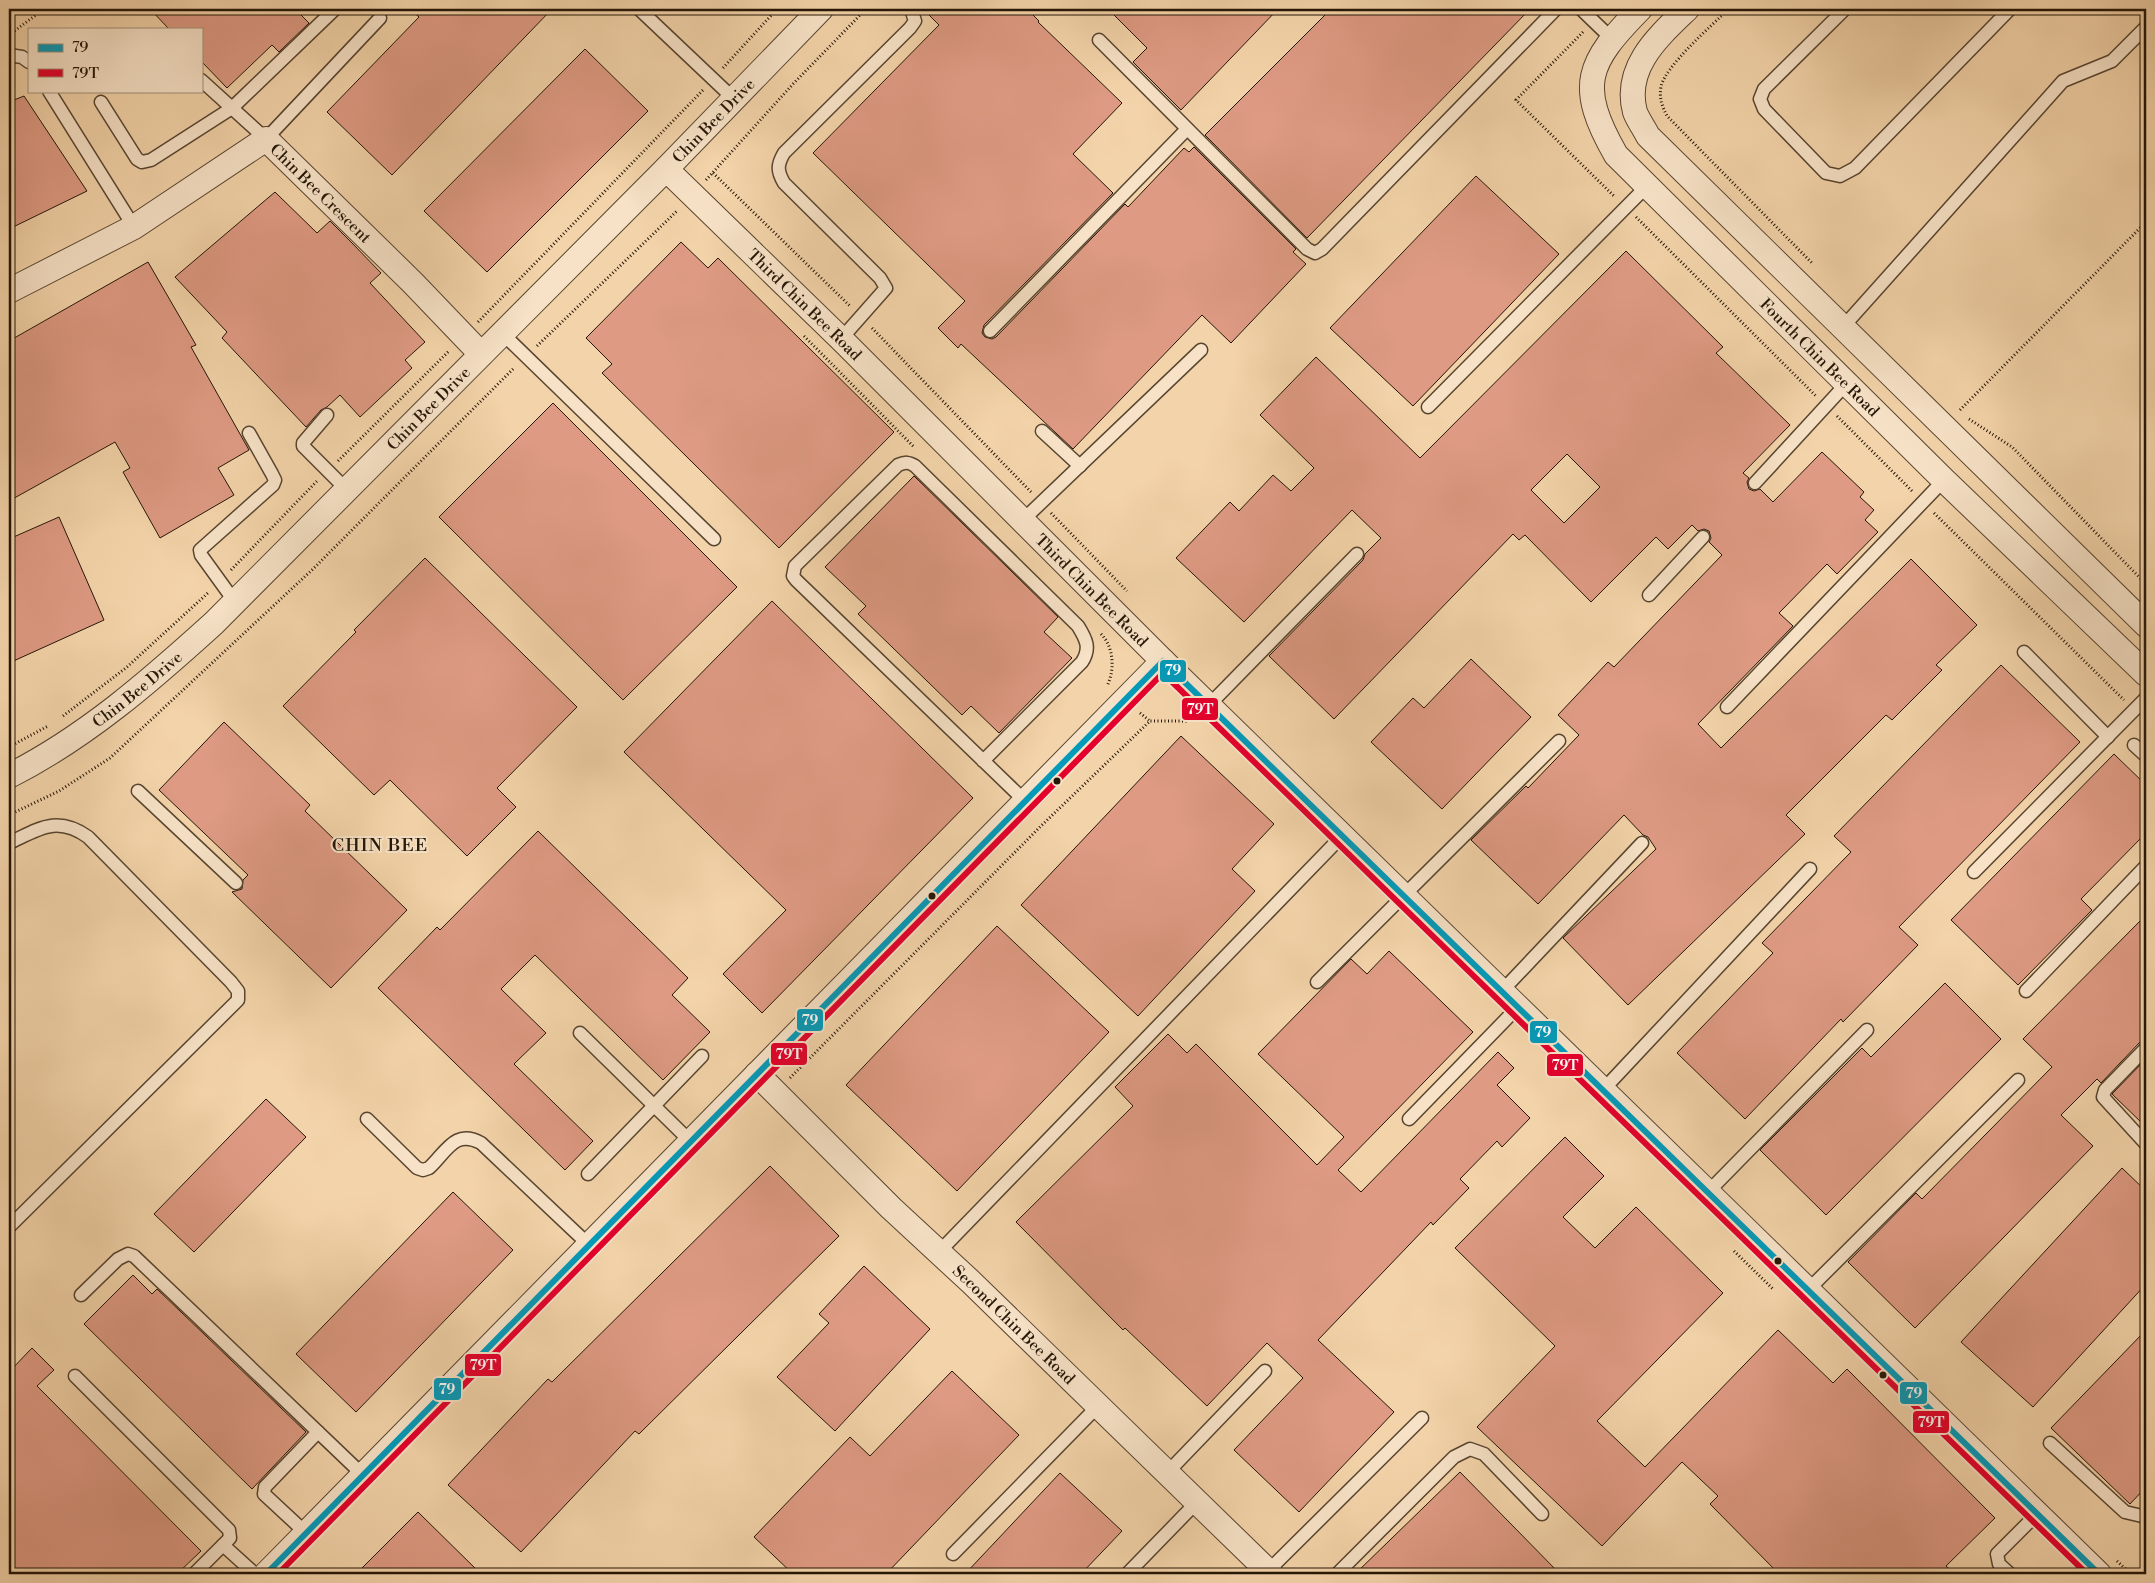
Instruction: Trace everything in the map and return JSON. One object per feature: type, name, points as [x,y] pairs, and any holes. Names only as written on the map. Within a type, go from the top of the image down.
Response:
[{"type":"street","name":"Chin Bee Drive","points":[[9,776],[46,757],[86,731],[162,670],[235,602],[666,169],[732,98],[821,9]]},
{"type":"street","name":"Fourth Chin Bee Road","points":[[1640,9],[1612,38],[1596,62],[1592,85],[1594,105],[1601,128],[1616,155],[1944,480],[2146,674]]},
{"type":"street","points":[[1687,9],[1649,46],[1640,63],[1634,88],[1635,112],[1648,136],[2146,625]]},
{"type":"street","name":"Chin Bee Crescent","points":[[9,291],[134,227],[266,139],[413,283],[481,354]]},
{"type":"street","name":"Third Chin Bee Road","points":[[666,169],[1024,520],[1162,661],[1203,708],[1343,835],[2099,1574]]},
{"type":"street","points":[[266,1574],[1162,661]]},
{"type":"street","name":"Second Chin Bee Road","points":[[757,1074],[891,1208],[939,1252],[1270,1572]]},
{"type":"lane","points":[[101,102],[137,159],[142,162],[151,160],[232,108],[334,9]]},
{"type":"lane","points":[[639,9],[732,98]]},
{"type":"lane","points":[[841,339],[886,288],[884,283],[784,183],[779,175],[778,166],[784,153],[910,28],[914,21],[911,9]]},
{"type":"lane","points":[[1099,40],[1311,252],[1319,251],[1556,9]]},
{"type":"lane","points":[[1582,9],[1612,38]]},
{"type":"lane","points":[[1845,9],[1764,89],[1760,99],[1764,109],[1826,172],[1834,176],[1840,176],[1855,168],[2010,9]]},
{"type":"lane","points":[[202,81],[266,139],[380,18]]},
{"type":"lane","points":[[1843,327],[2063,81],[2112,61],[2146,26]]},
{"type":"lane","points":[[9,55],[22,57],[28,61]]},
{"type":"lane","points":[[49,92],[134,227]]},
{"type":"lane","points":[[990,330],[1187,129]]},
{"type":"lane","points":[[1428,407],[1647,186]]},
{"type":"lane","points":[[502,333],[714,539]]},
{"type":"lane","points":[[1024,520],[1201,350]]},
{"type":"lane","points":[[1755,484],[1847,383]]},
{"type":"lane","points":[[327,416],[303,443],[303,446],[347,490]]},
{"type":"lane","points":[[1042,431],[1080,466]]},
{"type":"lane","points":[[235,602],[201,556],[201,546],[270,490],[274,480],[249,433]]},
{"type":"lane","points":[[983,760],[1082,662],[1088,654],[1087,645],[1078,626],[915,466],[909,462],[903,462],[795,566],[793,576],[1025,801]]},
{"type":"lane","points":[[1727,707],[1944,480]]},
{"type":"lane","points":[[1650,594],[1704,537]]},
{"type":"lane","points":[[1203,708],[1357,554]]},
{"type":"lane","points":[[2024,652],[2108,737]]},
{"type":"lane","points":[[1974,872],[2146,698]]},
{"type":"lane","points":[[1317,982],[1559,741]]},
{"type":"lane","points":[[2134,745],[2146,756]]},
{"type":"lane","points":[[138,791],[236,883]]},
{"type":"lane","points":[[9,843],[41,828],[58,825],[74,827],[88,837],[232,982],[238,991],[238,1000],[9,1227]]},
{"type":"lane","points":[[939,1252],[1343,835]]},
{"type":"lane","points":[[1409,1119],[1642,843]]},
{"type":"lane","points":[[2026,991],[2146,866]]},
{"type":"lane","points":[[1604,1090],[1810,869]]},
{"type":"lane","points":[[1708,1192],[1867,1030]]},
{"type":"lane","points":[[580,1033],[691,1142]]},
{"type":"lane","points":[[2146,1048],[2103,1094],[2105,1102],[2146,1144]]},
{"type":"lane","points":[[588,1174],[702,1056]]},
{"type":"lane","points":[[1808,1290],[2018,1080]]},
{"type":"lane","points":[[367,1119],[417,1168],[423,1170],[429,1168],[461,1138],[469,1137],[481,1143],[589,1245]]},
{"type":"lane","points":[[81,1295],[118,1259],[128,1254],[134,1256],[363,1475]]},
{"type":"lane","points":[[1167,1473],[1265,1371]]},
{"type":"lane","points":[[74,1376],[227,1526],[231,1536],[194,1574]]},
{"type":"lane","points":[[953,1554],[1098,1406]]},
{"type":"lane","points":[[1270,1572],[1422,1418]]},
{"type":"lane","points":[[306,1533],[264,1494],[265,1487],[318,1432]]},
{"type":"lane","points":[[2050,1443],[2125,1512],[2142,1516],[2146,1515]]},
{"type":"lane","points":[[1337,1574],[1454,1457],[1470,1449],[1484,1454],[1542,1514]]},
{"type":"lane","points":[[1127,1574],[1197,1502]]},
{"type":"lane","points":[[2010,1574],[2000,1564],[1997,1554],[2037,1514]]},
{"type":"lane","points":[[223,1545],[256,1574]]},
{"type":"path","points":[[9,35],[44,9]]},
{"type":"path","points":[[60,718],[138,657],[220,581],[663,133],[777,9]]},
{"type":"path","points":[[9,815],[59,791],[110,758],[314,568],[525,357],[693,195],[793,84],[866,9]]},
{"type":"path","points":[[712,173],[861,317],[1041,503]]},
{"type":"path","points":[[1960,410],[2146,222]]},
{"type":"path","points":[[776,1093],[1042,826],[1150,722],[1186,721],[1203,708]]},
{"type":"path","points":[[9,747],[54,722]]},
{"type":"building","points":[[150,9],[295,9],[309,23],[279,52],[272,45],[227,88],[202,62],[202,28],[168,28]]},
{"type":"building","points":[[410,9],[552,9],[392,175],[327,112],[419,17]]},
{"type":"building","points":[[923,9],[1027,9],[1038,22],[1122,103],[1073,154],[1113,193],[984,325],[982,333],[985,337],[992,339],[996,337],[1125,204],[1128,207],[1184,148],[1189,152],[1194,147],[1296,249],[1293,252],[1306,264],[1231,343],[1202,315],[1073,449],[961,344],[958,348],[938,328],[965,301],[813,153],[939,25]]},
{"type":"building","points":[[1108,9],[1278,9],[1181,110],[1133,62],[1147,48]]},
{"type":"building","points":[[1331,9],[1530,9],[1307,238],[1205,135]]},
{"type":"building","points":[[585,49],[648,111],[487,272],[424,211]]},
{"type":"building","points":[[24,96],[87,191],[9,229],[9,102]]},
{"type":"building","points":[[1476,176],[1559,254],[1413,406],[1330,328]]},
{"type":"building","points":[[275,192],[317,233],[330,221],[352,243],[381,273],[370,283],[425,342],[405,360],[412,368],[360,417],[340,395],[321,410],[306,427],[222,338],[227,332],[175,277]]},
{"type":"building","points":[[681,242],[708,268],[718,258],[894,432],[779,548],[602,373],[612,364],[586,338]]},
{"type":"building","points":[[1626,251],[1723,347],[1716,353],[1790,425],[1743,473],[1749,478],[1747,482],[1749,489],[1754,491],[1760,489],[1773,502],[1822,452],[1864,492],[1860,497],[1874,510],[1865,520],[1878,532],[1837,574],[1827,564],[1779,613],[1793,626],[1698,724],[1721,748],[1911,559],[1977,625],[1936,665],[1942,670],[1892,720],[1886,715],[1786,815],[1805,834],[1628,1005],[1563,938],[1656,849],[1648,837],[1643,835],[1624,815],[1538,904],[1471,840],[1526,786],[1528,788],[1579,735],[1558,715],[1608,662],[1614,667],[1722,555],[1709,542],[1711,538],[1709,531],[1704,529],[1698,531],[1692,525],[1668,549],[1656,537],[1591,602],[1525,535],[1519,540],[1513,534],[1334,719],[1269,656],[1363,560],[1365,554],[1381,538],[1352,510],[1244,622],[1176,558],[1230,502],[1239,511],[1273,475],[1291,491],[1314,468],[1260,415],[1316,357],[1420,458]],"holes":[[[1567,454],[1600,487],[1564,523],[1531,490]]]},
{"type":"building","points":[[148,262],[196,345],[191,347],[249,450],[218,468],[234,495],[160,538],[123,472],[130,468],[115,442],[9,501],[9,341]]},
{"type":"building","points":[[553,403],[737,587],[623,700],[439,517]]},
{"type":"building","points":[[914,476],[1058,617],[1044,632],[1072,658],[999,733],[971,706],[962,715],[858,614],[866,606],[825,567]]},
{"type":"building","points":[[59,517],[104,620],[9,663],[9,539]]},
{"type":"building","points":[[425,558],[577,707],[497,788],[516,807],[467,856],[390,780],[374,795],[283,706]]},
{"type":"building","points":[[772,601],[973,798],[762,1013],[723,974],[786,910],[624,752]]},
{"type":"building","points":[[1471,659],[1531,717],[1442,809],[1371,742],[1413,698],[1424,708]]},
{"type":"building","points":[[2001,665],[2080,742],[1899,927],[1918,945],[1843,1022],[1841,1019],[1745,1119],[1677,1053],[1773,953],[1762,943],[1851,852],[1834,836]]},
{"type":"building","points":[[224,722],[310,805],[305,811],[407,910],[331,988],[232,892],[242,889],[243,880],[248,875],[159,790]]},
{"type":"building","points":[[1181,736],[1274,824],[1232,869],[1255,891],[1138,1016],[1021,905]]},
{"type":"building","points":[[2114,754],[2146,785],[2146,833],[2081,899],[2092,910],[2018,985],[1951,920]]},
{"type":"building","points":[[538,831],[688,978],[672,995],[710,1032],[663,1080],[535,955],[501,989],[546,1033],[514,1064],[593,1141],[565,1170],[378,988],[437,927],[440,930]]},
{"type":"building","points":[[2146,915],[2146,1040],[2140,1042],[2101,1083],[2097,1079],[2061,1115],[2093,1146],[1915,1328],[1848,1262],[1916,1193],[1922,1199],[2052,1067],[2023,1039]]},
{"type":"building","points":[[997,926],[1109,1032],[957,1191],[846,1085]]},
{"type":"building","points":[[1389,951],[1473,1032],[1338,1170],[1361,1192],[1498,1052],[1514,1068],[1497,1085],[1530,1118],[1502,1147],[1497,1141],[1460,1179],[1469,1188],[1433,1225],[1431,1222],[1318,1340],[1394,1412],[1299,1512],[1234,1450],[1303,1378],[1267,1343],[1207,1406],[1125,1328],[1123,1330],[1016,1222],[1133,1106],[1115,1087],[1168,1034],[1187,1053],[1196,1044],[1317,1165],[1344,1137],[1258,1054],[1351,959],[1367,974]]},
{"type":"building","points":[[1945,983],[2001,1039],[1826,1215],[1760,1150],[1862,1048],[1871,1057]]},
{"type":"building","points":[[2146,1059],[2146,1127],[2112,1094]]},
{"type":"building","points":[[266,1099],[306,1137],[194,1252],[154,1214]]},
{"type":"building","points":[[1565,1137],[1604,1176],[1563,1217],[1595,1248],[1636,1207],[1723,1293],[1597,1421],[1645,1467],[1778,1330],[1833,1383],[1847,1369],[1995,1518],[1946,1566],[1955,1574],[1779,1574],[1710,1504],[1718,1496],[1682,1462],[1602,1546],[1477,1427],[1555,1346],[1455,1248]]},
{"type":"building","points":[[770,1166],[839,1236],[639,1434],[635,1431],[521,1552],[448,1485],[548,1379],[552,1382]]},
{"type":"building","points":[[2122,1168],[2146,1191],[2146,1284],[2033,1407],[1961,1342]]},
{"type":"building","points":[[453,1192],[513,1250],[356,1412],[296,1354]]},
{"type":"building","points":[[864,1266],[930,1329],[835,1431],[777,1377],[829,1323],[819,1314]]},
{"type":"building","points":[[133,1275],[152,1294],[157,1289],[306,1432],[252,1489],[84,1324]]},
{"type":"building","points":[[2146,1330],[2146,1487],[2130,1504],[2051,1428]]},
{"type":"building","points":[[32,1348],[54,1370],[37,1386],[201,1551],[177,1574],[9,1574],[9,1372]]},
{"type":"building","points":[[952,1371],[1019,1435],[886,1574],[793,1574],[754,1537],[850,1437],[870,1456]]},
{"type":"building","points":[[1460,1472],[1560,1574],[1355,1574]]},
{"type":"building","points":[[1060,1473],[1122,1531],[1081,1574],[965,1574]]},
{"type":"building","points":[[418,1512],[481,1574],[356,1574]]},
{"type":"transit line","name":"79","points":[[266,1574],[1163,661],[2099,1574]]},
{"type":"transit line","name":"79T","points":[[278,1574],[1163,673],[2087,1574]]},
{"type":"district","name":"CHIN BEE","points":[[380,845]]}]
